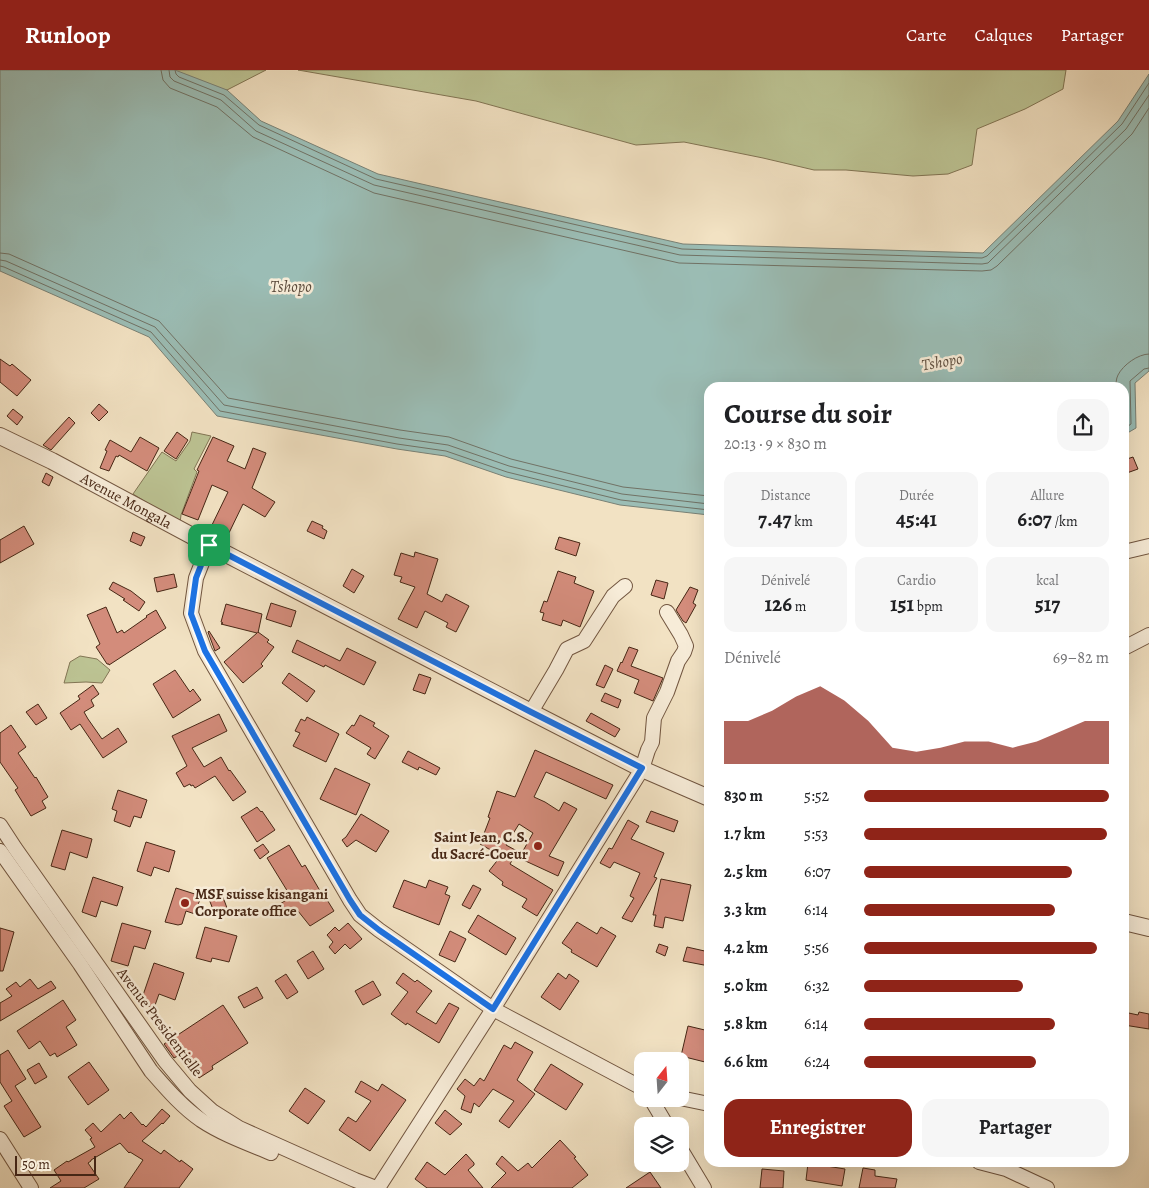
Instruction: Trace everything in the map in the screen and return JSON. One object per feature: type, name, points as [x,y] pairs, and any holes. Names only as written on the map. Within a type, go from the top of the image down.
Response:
[{"type":"street","name":"Avenue Mongala","points":[[0,436],[52,461],[209,545],[531,712],[642,768],[704,793]]},
{"type":"street","points":[[209,545],[196,578],[191,614],[205,651],[360,915],[493,1009],[634,1084]]},
{"type":"street","points":[[1129,551],[1149,546]]},
{"type":"street","points":[[531,712],[567,649],[584,641],[613,596],[625,586]]},
{"type":"street","points":[[377,1188],[493,1009],[642,768],[652,742],[654,718],[686,646],[667,612]]},
{"type":"street","points":[[1129,645],[1149,635]]},
{"type":"street","name":"Avenue Presidentielle","points":[[0,825],[165,1061],[190,1091],[236,1133],[355,1188]]},
{"type":"street","points":[[1,852],[15,848]]},
{"type":"street","name":"Avenue Presidentielle","points":[[1,852],[80,964],[151,1071],[180,1103],[201,1120],[377,1188]]},
{"type":"street","points":[[1129,923],[1149,928]]},
{"type":"street","points":[[151,1071],[165,1061]]},
{"type":"street","points":[[689,1100],[704,1103]]},
{"type":"street","points":[[0,1139],[31,1188]]},
{"type":"street","points":[[689,1163],[704,1188]]},
{"type":"street","points":[[1002,1167],[1047,1188]]},
{"type":"green space","points":[[135,70],[266,70],[227,90]]},
{"type":"green space","points":[[298,70],[1066,70],[1063,89],[1025,109],[977,129],[972,165],[948,174],[913,176],[846,170],[814,170],[684,142],[636,145],[476,101]]},
{"type":"green space","points":[[192,432],[211,436],[194,469],[197,472],[181,515],[180,523],[133,494],[162,452],[176,461],[190,441]]},
{"type":"green space","points":[[80,656],[97,659],[110,670],[102,683],[64,683],[70,662]]},
{"type":"water","name":"Tshopo","points":[[0,70],[175,70],[227,90],[261,121],[378,174],[683,244],[983,253],[1118,121],[1149,74],[1149,371],[1135,383],[1136,428],[1129,432],[1129,382],[704,382],[704,514],[620,505],[506,477],[445,456],[217,416],[149,337],[0,271]]},
{"type":"building","points":[[0,359],[10,366],[12,364],[31,380],[17,396],[0,382]]},
{"type":"building","points":[[99,404],[108,412],[99,421],[91,413]]},
{"type":"building","points":[[13,409],[23,417],[17,425],[7,416]]},
{"type":"building","points":[[69,417],[75,423],[51,450],[43,445]]},
{"type":"building","points":[[177,432],[188,440],[176,459],[164,451]]},
{"type":"building","points":[[140,437],[159,448],[147,471],[119,455],[118,457],[116,456],[109,471],[100,468],[110,440],[131,452]]},
{"type":"building","points":[[213,437],[234,446],[227,461],[245,469],[253,448],[266,453],[252,488],[275,502],[265,517],[243,504],[228,535],[211,527],[228,492],[212,485],[198,520],[182,514],[199,471],[197,470]]},
{"type":"building","points":[[1133,457],[1138,469],[1129,472],[1129,458]]},
{"type":"building","points":[[46,473],[53,477],[49,486],[42,482]]},
{"type":"building","points":[[312,521],[323,526],[322,528],[327,531],[324,539],[307,531]]},
{"type":"building","points":[[24,526],[34,544],[0,563],[0,540]]},
{"type":"building","points":[[133,532],[145,537],[141,546],[130,541]]},
{"type":"building","points":[[559,537],[580,543],[576,556],[555,549]]},
{"type":"building","points":[[415,552],[438,559],[427,594],[442,602],[446,594],[469,606],[456,632],[446,627],[448,623],[425,611],[417,628],[398,619],[415,587],[400,582],[402,577],[394,575],[401,553],[414,557]]},
{"type":"building","points":[[352,569],[364,576],[354,593],[343,586]]},
{"type":"building","points":[[558,571],[576,577],[574,583],[594,591],[580,627],[563,620],[561,626],[542,620],[544,613],[540,612],[544,601],[547,602]]},
{"type":"building","points":[[174,574],[177,587],[157,592],[154,578]]},
{"type":"building","points":[[656,580],[668,583],[664,599],[651,595]]},
{"type":"building","points":[[113,582],[131,591],[145,602],[139,611],[109,589]]},
{"type":"building","points":[[690,587],[698,590],[693,603],[696,605],[686,623],[676,610]]},
{"type":"building","points":[[271,603],[296,611],[291,627],[266,619]]},
{"type":"building","points":[[226,604],[262,614],[258,632],[269,640],[267,642],[274,647],[261,664],[263,666],[243,683],[224,662],[257,633],[221,624],[223,623],[221,622]]},
{"type":"building","points":[[106,607],[117,633],[122,630],[124,633],[156,610],[166,628],[109,665],[96,647],[100,644],[87,615]]},
{"type":"building","points":[[208,632],[220,648],[215,651]]},
{"type":"building","points":[[297,640],[340,661],[347,648],[376,662],[364,685],[325,665],[324,667],[292,652]]},
{"type":"building","points":[[629,647],[638,650],[631,666],[663,678],[653,701],[634,693],[639,680],[617,671]]},
{"type":"building","points":[[605,665],[613,669],[604,688],[596,685]]},
{"type":"building","points":[[175,670],[190,692],[193,689],[201,700],[173,718],[153,684]]},
{"type":"building","points":[[289,673],[315,691],[307,702],[282,683]]},
{"type":"building","points":[[419,674],[431,678],[425,694],[413,690]]},
{"type":"building","points":[[93,685],[99,694],[91,700],[94,706],[84,712],[88,719],[102,739],[118,728],[127,742],[103,758],[80,724],[71,730],[60,713],[80,699],[78,696]]},
{"type":"building","points":[[605,693],[621,700],[618,708],[601,701]]},
{"type":"building","points":[[38,704],[47,718],[36,725],[26,712]]},
{"type":"building","points":[[591,713],[620,729],[615,737],[586,721]]},
{"type":"building","points":[[219,714],[227,731],[192,748],[204,767],[221,757],[229,771],[246,792],[233,801],[215,776],[195,788],[190,784],[184,787],[176,773],[187,766],[172,736]]},
{"type":"building","points":[[360,715],[375,723],[373,726],[389,736],[375,759],[367,754],[371,748],[346,733],[352,725],[354,726]]},
{"type":"building","points":[[307,717],[339,734],[326,762],[293,746],[300,733],[295,731],[301,719],[305,721]]},
{"type":"building","points":[[11,725],[26,747],[18,753],[48,797],[42,801],[46,808],[31,816],[15,790],[18,788],[0,762],[0,733]]},
{"type":"building","points":[[535,750],[613,785],[606,799],[546,772],[534,797],[559,811],[564,802],[577,809],[549,856],[564,862],[558,876],[519,858],[533,833],[519,824],[506,845],[517,851],[510,864],[553,890],[537,916],[522,907],[527,899],[502,885],[503,882],[489,871],[500,857],[480,844],[490,818],[488,817],[497,791],[515,797]]},
{"type":"building","points":[[408,751],[440,768],[436,775],[419,767],[418,770],[402,762]]},
{"type":"building","points":[[335,768],[370,784],[356,815],[320,799]]},
{"type":"building","points":[[118,790],[147,800],[141,818],[134,816],[130,827],[114,821],[117,811],[112,809]]},
{"type":"building","points":[[257,807],[275,830],[257,842],[241,817]]},
{"type":"building","points":[[651,811],[678,821],[674,832],[646,822]]},
{"type":"building","points":[[361,814],[389,831],[376,852],[356,840],[347,847],[342,840]]},
{"type":"building","points":[[628,820],[639,826],[631,839],[664,853],[654,877],[657,878],[632,922],[622,918],[634,898],[630,896],[640,873],[614,862],[610,868],[600,863],[609,848],[612,849]]},
{"type":"building","points":[[62,830],[92,839],[87,858],[70,852],[65,870],[51,866]]},
{"type":"building","points":[[146,842],[175,851],[169,872],[154,867],[151,876],[137,871]]},
{"type":"building","points":[[263,844],[269,852],[260,859],[254,850]]},
{"type":"building","points":[[289,845],[302,867],[305,865],[334,911],[310,926],[294,908],[286,914],[280,904],[291,897],[267,858]]},
{"type":"building","points":[[93,877],[123,887],[117,906],[101,901],[96,917],[82,912]]},
{"type":"building","points":[[661,879],[691,885],[683,921],[665,917],[663,928],[654,926],[656,915],[653,915]]},
{"type":"building","points":[[404,880],[426,888],[429,880],[448,887],[445,894],[450,896],[439,925],[393,907]]},
{"type":"building","points":[[473,885],[481,889],[470,909],[462,905]]},
{"type":"building","name":"MSF suisse kisangani Corporate office","points":[[176,888],[201,896],[195,914],[186,911],[182,924],[178,925],[165,922]]},
{"type":"building","points":[[220,889],[227,908],[214,912],[207,894]]},
{"type":"building","points":[[478,915],[516,938],[506,955],[468,932]]},
{"type":"building","points":[[577,922],[597,934],[601,927],[616,936],[597,967],[571,952],[572,950],[562,943]]},
{"type":"building","points":[[122,923],[151,931],[145,949],[134,946],[128,966],[111,961]]},
{"type":"building","points":[[348,923],[362,939],[350,949],[345,944],[335,954],[329,947],[333,942],[327,935],[335,927],[339,931]]},
{"type":"building","points":[[205,927],[237,936],[229,962],[212,958],[211,962],[196,958]]},
{"type":"building","points":[[0,928],[14,932],[3,971],[0,971]]},
{"type":"building","points":[[450,931],[466,939],[455,962],[439,955]]},
{"type":"building","points":[[659,944],[668,947],[665,956],[656,952]]},
{"type":"building","points":[[687,947],[704,951],[704,965],[683,961]]},
{"type":"building","points":[[313,951],[324,969],[308,979],[297,961]]},
{"type":"building","points":[[154,963],[184,973],[175,1000],[159,994],[154,1008],[140,1004]]},
{"type":"building","points":[[403,973],[432,991],[416,1012],[436,1024],[449,1003],[459,1008],[439,1043],[407,1023],[406,1025],[391,1014],[408,992],[396,983]]},
{"type":"building","points":[[558,973],[566,979],[569,974],[579,981],[560,1010],[541,997]]},
{"type":"building","points":[[286,974],[298,992],[287,999],[275,981]]},
{"type":"building","points":[[30,979],[38,989],[51,981],[56,988],[0,1021],[0,1003],[12,996],[6,989],[16,982],[20,987]]},
{"type":"building","points":[[373,981],[381,995],[363,1005],[355,991]]},
{"type":"building","points":[[257,987],[263,998],[244,1008],[238,997]]},
{"type":"building","points":[[63,1000],[76,1020],[66,1027],[77,1045],[57,1057],[55,1053],[50,1056],[40,1041],[29,1049],[17,1031]]},
{"type":"building","points":[[223,1005],[248,1043],[212,1066],[213,1069],[199,1078],[183,1053],[174,1058],[164,1044]]},
{"type":"building","points":[[1139,1012],[1149,1014],[1149,1029],[1129,1026],[1129,1013],[1138,1015]]},
{"type":"building","points":[[688,1026],[704,1030],[704,1062],[689,1058],[689,1052],[682,1052]]},
{"type":"building","points":[[515,1042],[533,1052],[517,1080],[535,1094],[509,1128],[499,1121],[514,1101],[493,1089],[479,1107],[474,1103],[471,1113],[461,1109],[465,1096],[457,1089],[465,1079],[474,1086],[480,1078],[484,1081],[504,1045],[511,1049]]},
{"type":"building","points":[[8,1050],[26,1079],[15,1086],[41,1127],[24,1137],[4,1106],[12,1101],[0,1082],[0,1055]]},
{"type":"building","points":[[89,1062],[109,1090],[88,1105],[68,1077]]},
{"type":"building","points":[[39,1063],[47,1077],[35,1084],[27,1070]]},
{"type":"building","points":[[551,1064],[583,1084],[566,1110],[534,1090]]},
{"type":"building","points":[[361,1081],[378,1091],[382,1084],[406,1100],[370,1151],[339,1130],[348,1117],[356,1122],[371,1101],[355,1092]]},
{"type":"building","points":[[305,1088],[325,1101],[308,1124],[289,1111]]},
{"type":"building","points":[[162,1109],[170,1116],[142,1141],[161,1154],[164,1150],[193,1169],[179,1188],[124,1188],[143,1160],[129,1153],[120,1143],[88,1163],[99,1179],[84,1188],[50,1188],[61,1181],[54,1170],[95,1147],[90,1139],[92,1138],[85,1130],[93,1123],[101,1132],[120,1114],[124,1119],[131,1112],[146,1127]]},
{"type":"building","points":[[445,1110],[462,1124],[450,1135],[435,1123]]},
{"type":"building","points":[[560,1140],[576,1157],[574,1158],[588,1175],[572,1188],[491,1188],[506,1173],[496,1164],[502,1156],[518,1171],[528,1163],[532,1168]]},
{"type":"building","points":[[466,1154],[474,1163],[468,1170],[483,1188],[427,1188],[415,1179],[427,1162],[445,1175]]},
{"type":"building","points":[[808,1167],[845,1169],[842,1186],[806,1180]]},
{"type":"building","points":[[863,1168],[875,1170],[875,1176],[897,1179],[895,1188],[859,1188]]},
{"type":"building","points":[[762,1169],[784,1171],[783,1188],[760,1188]]},
{"type":"building","points":[[650,1172],[661,1188],[626,1188]]},
{"type":"place","name":"Saint Jean, C.S. du Sacré-Coeur","points":[[538,846]]},
{"type":"place","name":"MSF suisse kisangani Corporate office","points":[[185,903]]},
{"type":"route","points":[[209,545],[642,768],[493,1009],[379,930],[360,915],[350,900],[205,651],[191,614],[196,578],[209,545]]}]
